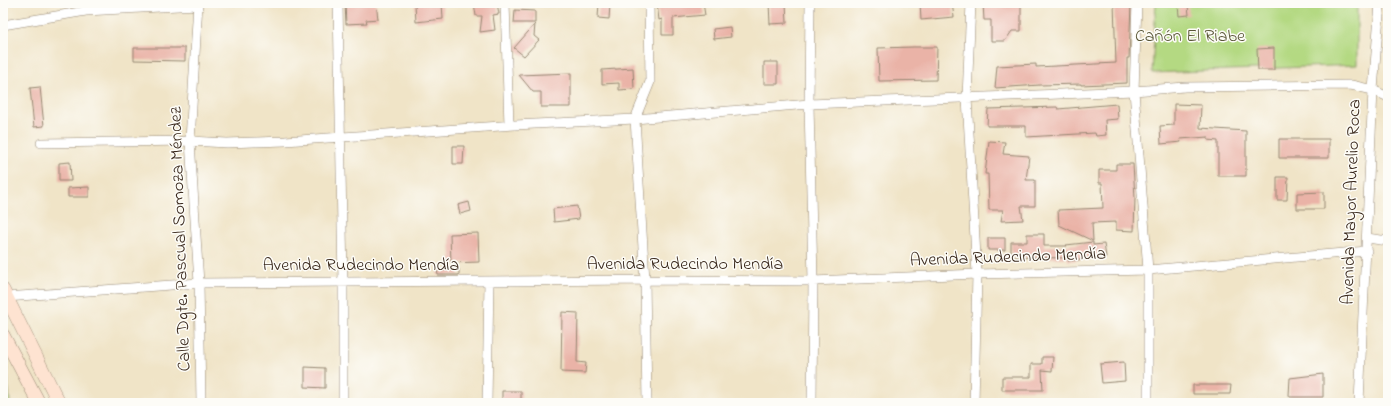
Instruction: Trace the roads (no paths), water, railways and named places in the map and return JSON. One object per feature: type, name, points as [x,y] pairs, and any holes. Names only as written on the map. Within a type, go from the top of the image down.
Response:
[{"type":"main road","points":[[4,295],[59,403]]},
{"type":"main road","points":[[3,335],[39,403]]},
{"type":"street","points":[[338,3],[343,282],[343,403]]},
{"type":"street","points":[[505,3],[508,125]]},
{"type":"street","points":[[647,403],[645,280],[635,119],[650,82],[649,3]]},
{"type":"street","points":[[810,3],[809,104],[813,281],[812,403]]},
{"type":"street","points":[[971,3],[967,98],[977,274],[974,403]]},
{"type":"street","points":[[1137,3],[1134,91],[1148,270],[1148,403]]},
{"type":"street","name":"Avenida Mayor Aurelio Roca","points":[[1359,403],[1367,251],[1373,90],[1380,3]]},
{"type":"street","points":[[3,25],[86,12],[198,4]]},
{"type":"street","name":"Calle Dgte. Pascual Somoza Méndez","points":[[198,4],[190,141],[199,283],[201,403]]},
{"type":"street","points":[[41,143],[190,141],[227,143],[285,141],[508,125],[635,119],[809,104],[1134,91],[1186,87],[1351,84],[1373,90],[1388,97]]},
{"type":"street","points":[[1367,238],[1388,241]]},
{"type":"street","name":"Avenida Rudecindo Mendía","points":[[4,295],[199,283],[645,280],[813,281],[977,274],[1148,270],[1367,251]]},
{"type":"street","points":[[487,403],[489,281]]},
{"type":"park label","name":"Cañón El Riabe","points":[[1190,37]]}]
